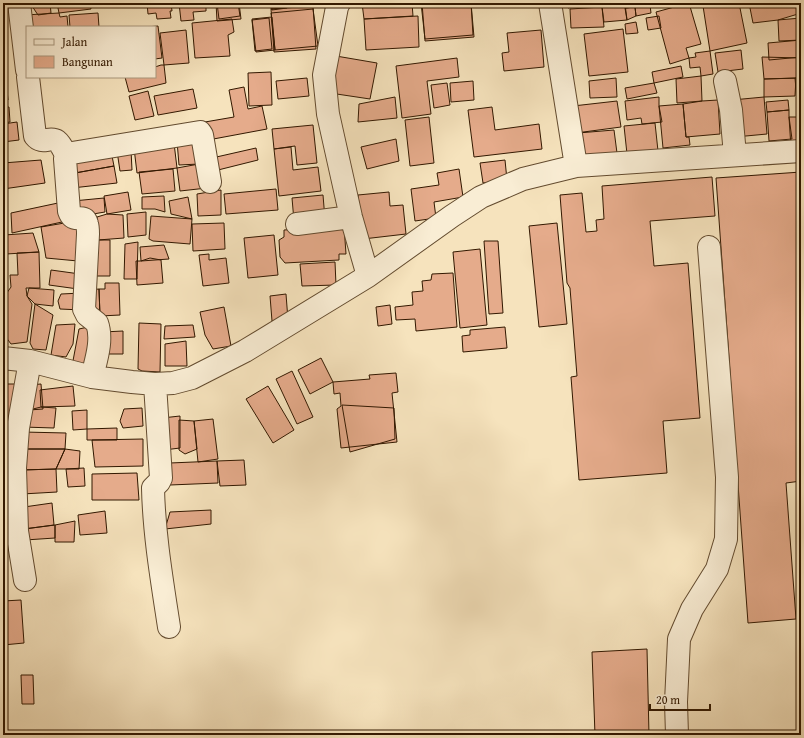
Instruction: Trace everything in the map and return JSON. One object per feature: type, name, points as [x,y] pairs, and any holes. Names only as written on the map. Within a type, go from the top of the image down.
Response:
[{"type":"street","points":[[18,3],[26,63]]},
{"type":"street","points":[[338,3],[324,75],[328,114],[351,217],[368,276]]},
{"type":"street","points":[[550,3],[576,166]]},
{"type":"street","points":[[28,78],[35,136],[41,140],[58,141],[66,156],[70,216],[74,218],[82,218],[87,223],[88,234],[84,309],[87,315],[97,322],[99,333],[99,344],[92,377]]},
{"type":"street","points":[[725,81],[736,155]]},
{"type":"street","points":[[66,156],[72,153],[200,132],[202,135],[210,182]]},
{"type":"street","points":[[3,358],[30,361],[92,377],[156,384],[173,383],[192,378],[246,352],[368,276],[481,197],[523,179],[576,166],[801,151]]},
{"type":"street","points":[[297,224],[351,217]]},
{"type":"street","points":[[677,735],[676,702],[679,639],[692,609],[717,570],[726,539],[727,477],[709,247]]},
{"type":"street","points":[[25,580],[17,531],[15,468],[18,428],[30,361]]},
{"type":"street","points":[[156,384],[161,478],[153,488],[153,506],[169,627]]},
{"type":"building","points":[[3,3],[7,28],[3,29]]},
{"type":"building","points":[[30,3],[50,3],[51,13],[38,15]]},
{"type":"building","points":[[57,3],[90,3],[91,9],[59,13]]},
{"type":"building","points":[[147,3],[171,3],[171,18],[157,19],[156,13],[148,14]]},
{"type":"building","points":[[179,3],[206,3],[206,11],[193,12],[194,20],[181,21]]},
{"type":"building","points":[[216,3],[239,3],[241,19],[217,21]]},
{"type":"building","points":[[217,3],[238,3],[240,16],[219,19]]},
{"type":"building","points":[[271,3],[283,3],[284,8],[271,9]]},
{"type":"building","points":[[272,3],[287,3],[287,8],[272,10]]},
{"type":"building","points":[[362,3],[412,3],[413,16],[364,19]]},
{"type":"building","points":[[421,3],[471,3],[473,35],[425,39]]},
{"type":"building","points":[[422,3],[471,3],[474,37],[425,41]]},
{"type":"building","points":[[568,3],[600,3],[600,4],[568,8]]},
{"type":"building","points":[[625,3],[645,3],[646,6],[625,8]]},
{"type":"building","points":[[689,3],[701,44],[686,48],[689,58],[670,64],[656,12]]},
{"type":"building","points":[[718,3],[739,3],[747,43],[710,51],[703,6]]},
{"type":"building","points":[[749,3],[796,3],[798,14],[778,20],[753,23]]},
{"type":"building","points":[[625,4],[627,20],[604,22],[602,7]]},
{"type":"building","points":[[650,5],[651,13],[636,16],[635,7]]},
{"type":"building","points":[[313,6],[316,49],[274,52],[271,9]]},
{"type":"building","points":[[602,7],[604,27],[571,28],[570,9]]},
{"type":"building","points":[[635,7],[636,16],[627,20],[625,8]]},
{"type":"building","points":[[313,9],[318,46],[275,50],[271,13]]},
{"type":"building","points":[[59,13],[60,17],[67,16],[68,26],[27,26],[25,15]]},
{"type":"building","points":[[98,13],[99,26],[70,26],[69,15]]},
{"type":"building","points":[[418,16],[419,47],[366,50],[364,19]]},
{"type":"building","points":[[659,16],[661,28],[648,30],[646,18]]},
{"type":"building","points":[[272,17],[275,50],[256,52],[252,19]]},
{"type":"building","points":[[269,18],[272,49],[255,51],[252,20]]},
{"type":"building","points":[[801,18],[801,40],[779,41],[778,20]]},
{"type":"building","points":[[232,19],[234,32],[228,35],[230,56],[195,58],[192,23]]},
{"type":"building","points":[[636,22],[638,33],[626,34],[625,24]]},
{"type":"building","points":[[156,26],[158,26],[162,58],[156,59]]},
{"type":"building","points":[[623,29],[628,72],[589,76],[584,34]]},
{"type":"building","points":[[186,30],[189,63],[164,65],[160,33]]},
{"type":"building","points":[[541,30],[544,67],[504,71],[502,53],[509,52],[507,33]]},
{"type":"building","points":[[801,40],[801,57],[769,60],[768,43]]},
{"type":"building","points":[[741,50],[743,69],[718,72],[715,53]]},
{"type":"building","points":[[710,51],[713,74],[701,76],[700,67],[690,68],[689,58],[696,57],[695,53]]},
{"type":"building","points":[[336,56],[377,63],[370,99],[330,93]]},
{"type":"building","points":[[762,57],[801,58],[800,78],[764,79]]},
{"type":"building","points":[[457,58],[459,77],[427,81],[431,114],[402,118],[396,66]]},
{"type":"building","points":[[164,65],[166,83],[129,92],[125,78],[156,78],[156,67]]},
{"type":"building","points":[[681,66],[683,77],[654,83],[652,72]]},
{"type":"building","points":[[271,72],[272,105],[249,106],[248,73]]},
{"type":"building","points":[[701,76],[702,101],[677,103],[676,79]]},
{"type":"building","points":[[307,78],[309,96],[278,99],[276,81]]},
{"type":"building","points":[[616,78],[617,97],[590,98],[589,81]]},
{"type":"building","points":[[795,78],[801,78],[801,101],[797,101]]},
{"type":"building","points":[[796,78],[795,96],[764,97],[764,79]]},
{"type":"building","points":[[3,80],[6,80],[8,100],[4,100],[5,105],[3,106]]},
{"type":"building","points":[[473,81],[474,100],[451,102],[450,83]]},
{"type":"building","points":[[447,83],[450,105],[434,108],[431,85]]},
{"type":"building","points":[[654,83],[657,93],[627,99],[625,88]]},
{"type":"building","points":[[244,87],[248,109],[262,106],[267,129],[208,140],[205,122],[234,117],[229,90]]},
{"type":"building","points":[[193,89],[197,108],[158,115],[154,96]]},
{"type":"building","points":[[148,91],[154,116],[135,120],[129,96]]},
{"type":"building","points":[[395,97],[397,118],[358,122],[359,104]]},
{"type":"building","points":[[659,97],[662,122],[642,124],[641,118],[627,120],[625,101]]},
{"type":"building","points":[[764,97],[767,134],[735,137],[732,100]]},
{"type":"building","points":[[718,100],[720,134],[686,137],[683,104]]},
{"type":"building","points":[[788,100],[789,110],[767,112],[766,102]]},
{"type":"building","points":[[617,101],[621,127],[576,133],[573,106]]},
{"type":"building","points":[[683,104],[686,137],[689,137],[690,145],[663,148],[659,106]]},
{"type":"building","points":[[3,107],[9,107],[10,122],[3,123]]},
{"type":"building","points":[[492,107],[495,130],[539,124],[542,149],[474,157],[468,110]]},
{"type":"building","points":[[789,110],[792,139],[769,141],[767,112]]},
{"type":"building","points":[[429,117],[434,163],[410,166],[405,120]]},
{"type":"building","points":[[789,117],[801,117],[801,148],[791,148]]},
{"type":"building","points":[[17,122],[19,140],[3,142],[3,124]]},
{"type":"building","points":[[655,123],[658,151],[627,154],[624,126]]},
{"type":"building","points":[[313,125],[317,163],[297,165],[295,146],[274,149],[272,129]]},
{"type":"building","points":[[614,130],[617,153],[581,157],[578,133]]},
{"type":"building","points":[[198,139],[199,164],[179,165],[177,141]]},
{"type":"building","points":[[396,139],[399,161],[367,169],[361,147]]},
{"type":"building","points":[[174,143],[177,168],[137,173],[134,148]]},
{"type":"building","points":[[291,147],[293,170],[318,167],[321,191],[279,196],[274,149]]},
{"type":"building","points":[[256,148],[258,160],[214,171],[212,158]]},
{"type":"building","points":[[131,150],[132,170],[120,171],[117,151]]},
{"type":"building","points":[[111,151],[114,166],[75,173],[73,158]]},
{"type":"building","points":[[41,160],[45,183],[3,189],[3,163]]},
{"type":"building","points":[[505,160],[507,180],[483,183],[480,163]]},
{"type":"building","points":[[199,164],[207,188],[180,191],[177,168]]},
{"type":"building","points":[[114,166],[117,183],[72,188],[75,173]]},
{"type":"building","points":[[173,169],[175,191],[142,194],[139,172]]},
{"type":"building","points":[[459,169],[463,197],[434,202],[436,218],[415,221],[411,189],[439,185],[437,173]]},
{"type":"building","points":[[801,172],[801,481],[786,483],[796,619],[748,623],[716,178]]},
{"type":"building","points":[[712,177],[715,216],[650,221],[654,266],[688,263],[700,418],[663,421],[667,473],[579,480],[571,377],[577,376],[570,288],[567,283],[560,195],[582,193],[586,232],[597,231],[596,220],[604,219],[602,186]]},
{"type":"building","points":[[276,189],[278,210],[226,214],[224,194]]},
{"type":"building","points":[[221,190],[221,215],[198,216],[197,194]]},
{"type":"building","points":[[128,192],[131,210],[107,214],[104,196]]},
{"type":"building","points":[[389,192],[390,206],[403,205],[406,234],[363,239],[358,195]]},
{"type":"building","points":[[323,195],[325,219],[294,221],[292,198]]},
{"type":"building","points":[[164,196],[165,212],[155,209],[142,209],[142,197]]},
{"type":"building","points":[[188,197],[192,219],[171,214],[169,201]]},
{"type":"building","points":[[104,198],[105,212],[75,217],[73,201]]},
{"type":"building","points":[[58,203],[62,222],[12,233],[11,213]]},
{"type":"building","points":[[146,212],[146,235],[128,237],[127,214]]},
{"type":"building","points":[[107,214],[123,215],[124,238],[98,240],[97,217]]},
{"type":"building","points":[[151,216],[192,219],[190,244],[153,241],[149,239]]},
{"type":"building","points":[[82,220],[78,261],[46,258],[41,227]]},
{"type":"building","points":[[224,223],[225,249],[193,251],[192,224]]},
{"type":"building","points":[[557,223],[567,324],[539,327],[529,226]]},
{"type":"building","points":[[344,226],[346,254],[339,254],[339,260],[285,263],[280,257],[279,240],[284,237],[284,230]]},
{"type":"building","points":[[33,233],[39,252],[6,254],[4,235]]},
{"type":"building","points":[[274,235],[278,275],[248,278],[244,238]]},
{"type":"building","points":[[98,240],[110,240],[110,276],[91,276]]},
{"type":"building","points":[[484,241],[498,241],[503,313],[489,314]]},
{"type":"building","points":[[138,242],[137,279],[124,279],[125,244]]},
{"type":"building","points":[[164,245],[169,259],[141,261],[140,247]]},
{"type":"building","points":[[480,249],[487,325],[460,328],[453,252]]},
{"type":"building","points":[[39,252],[40,288],[26,288],[27,296],[32,304],[27,342],[11,344],[5,336],[4,297],[11,287],[10,275],[18,275],[17,253]]},
{"type":"building","points":[[209,254],[209,260],[226,258],[229,283],[203,286],[199,255]]},
{"type":"building","points":[[150,258],[161,260],[163,283],[137,285],[136,261]]},
{"type":"building","points":[[335,262],[336,285],[302,286],[300,264]]},
{"type":"building","points":[[51,270],[80,274],[78,289],[49,285]]},
{"type":"building","points":[[453,273],[457,327],[416,331],[415,319],[396,320],[395,307],[413,305],[412,292],[423,291],[422,281],[431,280],[432,274]]},
{"type":"building","points":[[105,283],[119,283],[120,315],[100,316],[99,289],[105,289]]},
{"type":"building","points":[[29,288],[54,290],[53,306],[35,304],[27,296]]},
{"type":"building","points":[[99,289],[100,316],[87,290]]},
{"type":"building","points":[[82,293],[82,310],[60,309],[58,301],[61,294]]},
{"type":"building","points":[[286,294],[288,320],[272,321],[270,296]]},
{"type":"building","points":[[35,304],[53,315],[46,350],[33,349],[30,343]]},
{"type":"building","points":[[390,305],[392,324],[378,326],[376,307]]},
{"type":"building","points":[[224,307],[231,346],[213,349],[205,335],[200,312]]},
{"type":"building","points":[[139,323],[161,324],[160,372],[142,371],[138,369]]},
{"type":"building","points":[[75,324],[73,344],[66,357],[51,355],[56,325]]},
{"type":"building","points":[[97,325],[94,364],[72,366],[79,329]]},
{"type":"building","points":[[193,325],[195,337],[164,339],[165,326]]},
{"type":"building","points":[[505,327],[507,348],[463,352],[462,336],[470,335],[470,330]]},
{"type":"building","points":[[123,331],[123,354],[103,354],[103,332]]},
{"type":"building","points":[[186,341],[187,366],[165,366],[165,344]]},
{"type":"building","points":[[321,358],[333,382],[310,394],[298,370]]},
{"type":"building","points":[[292,371],[313,417],[297,424],[276,379]]},
{"type":"building","points":[[396,373],[398,392],[392,393],[397,442],[341,448],[337,409],[341,406],[340,393],[334,394],[333,382],[370,379],[369,375]]},
{"type":"building","points":[[3,384],[17,384],[12,429],[3,429]]},
{"type":"building","points":[[41,384],[43,409],[29,410],[28,385]]},
{"type":"building","points":[[73,386],[75,406],[41,407],[40,390]]},
{"type":"building","points":[[268,386],[294,430],[273,443],[246,399]]},
{"type":"building","points":[[342,405],[394,408],[395,439],[350,452]]},
{"type":"building","points":[[41,407],[56,408],[54,428],[23,427],[29,410]]},
{"type":"building","points":[[142,408],[143,426],[123,428],[120,421],[124,409]]},
{"type":"building","points":[[87,410],[87,429],[73,430],[72,411]]},
{"type":"building","points":[[180,416],[180,448],[164,450],[162,418]]},
{"type":"building","points":[[213,419],[218,459],[198,462],[194,421]]},
{"type":"building","points":[[179,420],[194,421],[197,449],[185,454],[179,450]]},
{"type":"building","points":[[117,428],[117,440],[87,440],[87,429]]},
{"type":"building","points":[[23,432],[66,433],[65,449],[24,449]]},
{"type":"building","points":[[143,439],[143,466],[95,467],[92,440]]},
{"type":"building","points":[[24,449],[65,449],[56,469],[21,470]]},
{"type":"building","points":[[65,449],[80,451],[79,469],[56,469]]},
{"type":"building","points":[[244,460],[246,485],[220,486],[217,461]]},
{"type":"building","points":[[217,461],[218,483],[170,485],[170,463]]},
{"type":"building","points":[[84,468],[85,486],[68,487],[66,469]]},
{"type":"building","points":[[56,469],[57,492],[22,494],[21,470]]},
{"type":"building","points":[[137,473],[139,500],[92,500],[92,474]]},
{"type":"building","points":[[3,501],[8,501],[11,541],[3,542]]},
{"type":"building","points":[[52,503],[54,525],[24,529],[17,508]]},
{"type":"building","points":[[211,510],[211,524],[165,529],[170,512]]},
{"type":"building","points":[[105,511],[107,533],[80,535],[78,515]]},
{"type":"building","points":[[75,521],[74,542],[55,542],[55,525]]},
{"type":"building","points":[[55,525],[55,538],[25,540],[24,529]]},
{"type":"building","points":[[21,600],[24,643],[3,645],[3,601]]},
{"type":"building","points":[[647,649],[649,735],[595,735],[592,652]]},
{"type":"building","points":[[21,675],[33,675],[34,704],[22,704]]}]
